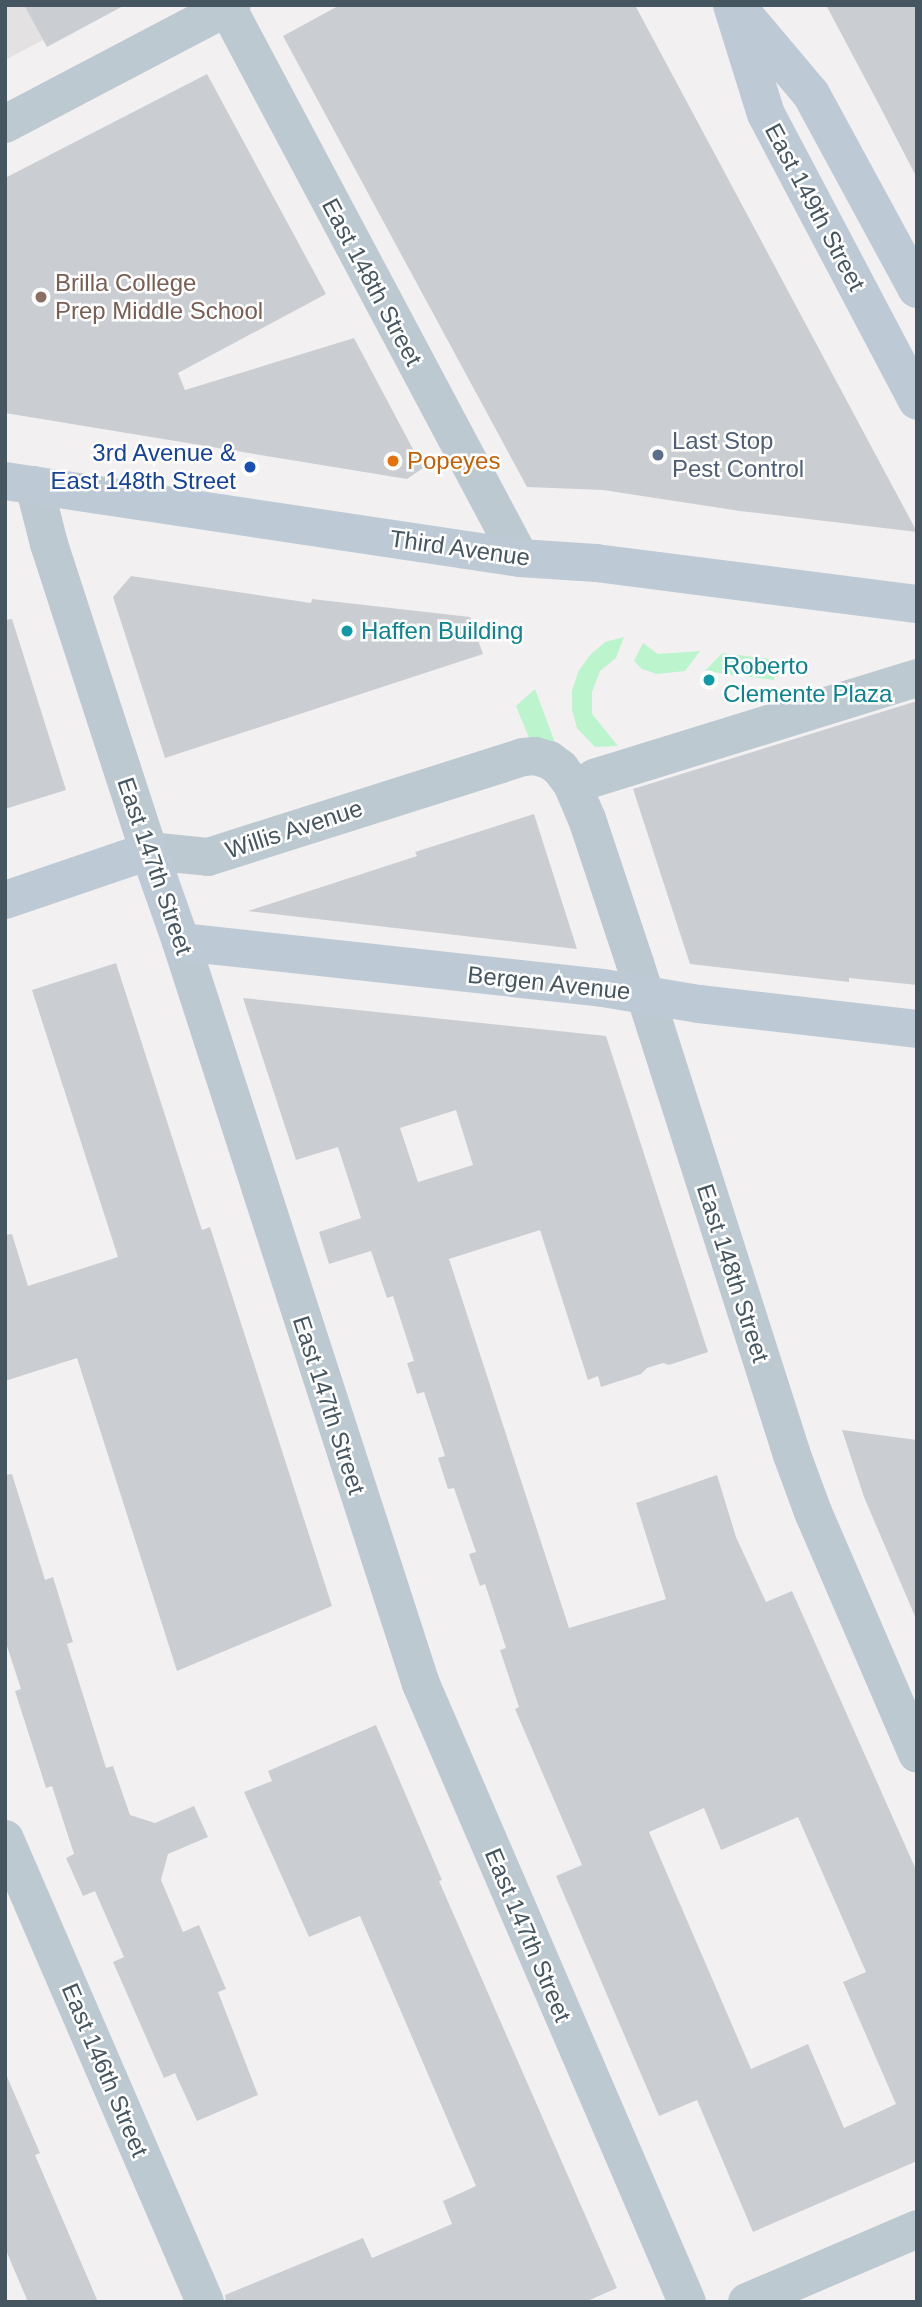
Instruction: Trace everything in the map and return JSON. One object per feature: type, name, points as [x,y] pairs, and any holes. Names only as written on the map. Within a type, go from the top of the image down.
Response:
[{"type":"main road","name":"East 149th Street","points":[[734,5],[811,94],[917,289]]},
{"type":"main road","name":"East 149th Street","points":[[734,5],[766,114],[917,401]]},
{"type":"main road","name":"Third Avenue","points":[[20,483],[520,558],[596,563],[917,604]]},
{"type":"main road","name":"Willis Avenue","points":[[5,900],[149,851]]},
{"type":"main road","name":"East 147th Street","points":[[149,851],[181,942]]},
{"type":"main road","name":"Bergen Avenue","points":[[181,942],[643,993],[699,1004],[917,1029]]},
{"type":"street","points":[[5,124],[229,6]]},
{"type":"street","name":"East 148th Street","points":[[229,6],[520,558]]},
{"type":"street","name":"East 147th Street","points":[[20,483],[49,544],[149,851]]},
{"type":"street","points":[[583,781],[917,678]]},
{"type":"street","name":"Willis Avenue","points":[[149,851],[208,857],[523,757],[549,760],[583,781]]},
{"type":"street","name":"East 148th Street","points":[[583,781],[587,819],[792,1455],[818,1524],[917,1754]]},
{"type":"street","name":"East 147th Street","points":[[181,942],[421,1684],[687,2302]]},
{"type":"street","name":"East 146th Street","points":[[5,1839],[205,2302]]},
{"type":"street","points":[[747,2302],[917,2230]]},
{"type":"shaded area","points":[[5,5],[27,5],[43,40],[5,60]]},
{"type":"green space","points":[[624,637],[616,658],[600,671],[592,692],[592,714],[618,746],[595,747],[577,728],[572,710],[572,691],[578,672],[590,655],[605,642]]},
{"type":"green space","points":[[643,643],[658,654],[700,651],[685,671],[657,674],[642,669],[634,661]]},
{"type":"green space","points":[[722,653],[777,660],[774,680],[705,671]]},
{"type":"green space","points":[[535,689],[557,748],[529,738],[516,706]]},
{"type":"building","points":[[24,5],[125,5],[47,47]]},
{"type":"building","points":[[340,5],[635,5],[917,532],[740,511],[603,490],[527,487],[283,36]]},
{"type":"building","points":[[826,5],[917,5],[917,178],[876,99]]},
{"type":"building","points":[[207,74],[326,294],[178,373],[185,390],[354,338],[423,468],[407,479],[5,413],[5,178]]},
{"type":"building","points":[[131,576],[311,603],[312,599],[470,617],[483,654],[165,758],[113,597]]},
{"type":"building","points":[[12,619],[66,790],[5,809],[5,620]]},
{"type":"building","points":[[917,701],[917,985],[849,978],[849,982],[690,964],[633,789]]},
{"type":"building","points":[[534,814],[577,949],[248,911],[417,856],[415,852]]},
{"type":"building","points":[[116,963],[202,1230],[210,1227],[332,1606],[177,1671],[77,1358],[5,1381],[5,1235],[12,1234],[28,1286],[118,1257],[32,990]]},
{"type":"building","points":[[243,998],[606,1036],[708,1352],[669,1365],[663,1363],[647,1368],[641,1374],[601,1387],[598,1376],[588,1380],[540,1230],[449,1259],[569,1628],[666,1599],[636,1503],[717,1475],[736,1537],[766,1602],[792,1591],[917,1872],[917,2161],[753,2232],[697,2100],[659,2116],[556,1876],[582,1865],[515,1709],[519,1707],[500,1650],[506,1648],[485,1584],[480,1586],[469,1554],[476,1552],[454,1488],[448,1489],[438,1458],[445,1456],[424,1392],[417,1394],[407,1363],[414,1361],[393,1296],[387,1298],[371,1251],[329,1264],[319,1232],[361,1218],[338,1147],[296,1160]],"holes":[[[456,1110],[473,1165],[418,1182],[400,1128]],[[704,1808],[721,1850],[798,1817],[866,1972],[843,1982],[896,2104],[844,2128],[808,2044],[751,2069],[649,1832]]]},
{"type":"building","points":[[842,1430],[917,1440],[917,1621],[864,1497]]},
{"type":"building","points":[[12,1474],[45,1580],[53,1577],[73,1642],[67,1644],[106,1768],[113,1766],[130,1815],[155,1823],[194,1806],[208,1837],[168,1854],[161,1880],[183,1932],[199,1925],[226,1989],[218,1992],[258,2095],[197,2121],[175,2073],[164,2078],[113,1962],[124,1957],[95,1891],[83,1896],[66,1858],[74,1854],[52,1786],[46,1788],[15,1691],[21,1689],[5,1640],[5,1475]]},
{"type":"building","points":[[376,1725],[442,1880],[439,1881],[617,2288],[585,2302],[226,2302],[225,2295],[363,2238],[372,2258],[452,2224],[443,2201],[476,2186],[360,1916],[309,1937],[244,1792],[272,1781],[268,1771]]},
{"type":"building","points":[[5,2072],[40,2153],[35,2155],[98,2302],[28,2302],[5,2248]]},
{"type":"place","name":"Brilla College Prep Middle School","points":[[41,297]]},
{"type":"place","name":"Last Stop Pest Control","points":[[658,455]]},
{"type":"place","name":"Popeyes","points":[[393,461]]},
{"type":"place","name":"3rd Avenue & East 148th Street","points":[[250,467]]},
{"type":"place","name":"Haffen Building","points":[[347,631]]},
{"type":"place","name":"Roberto Clemente Plaza","points":[[709,680]]}]
